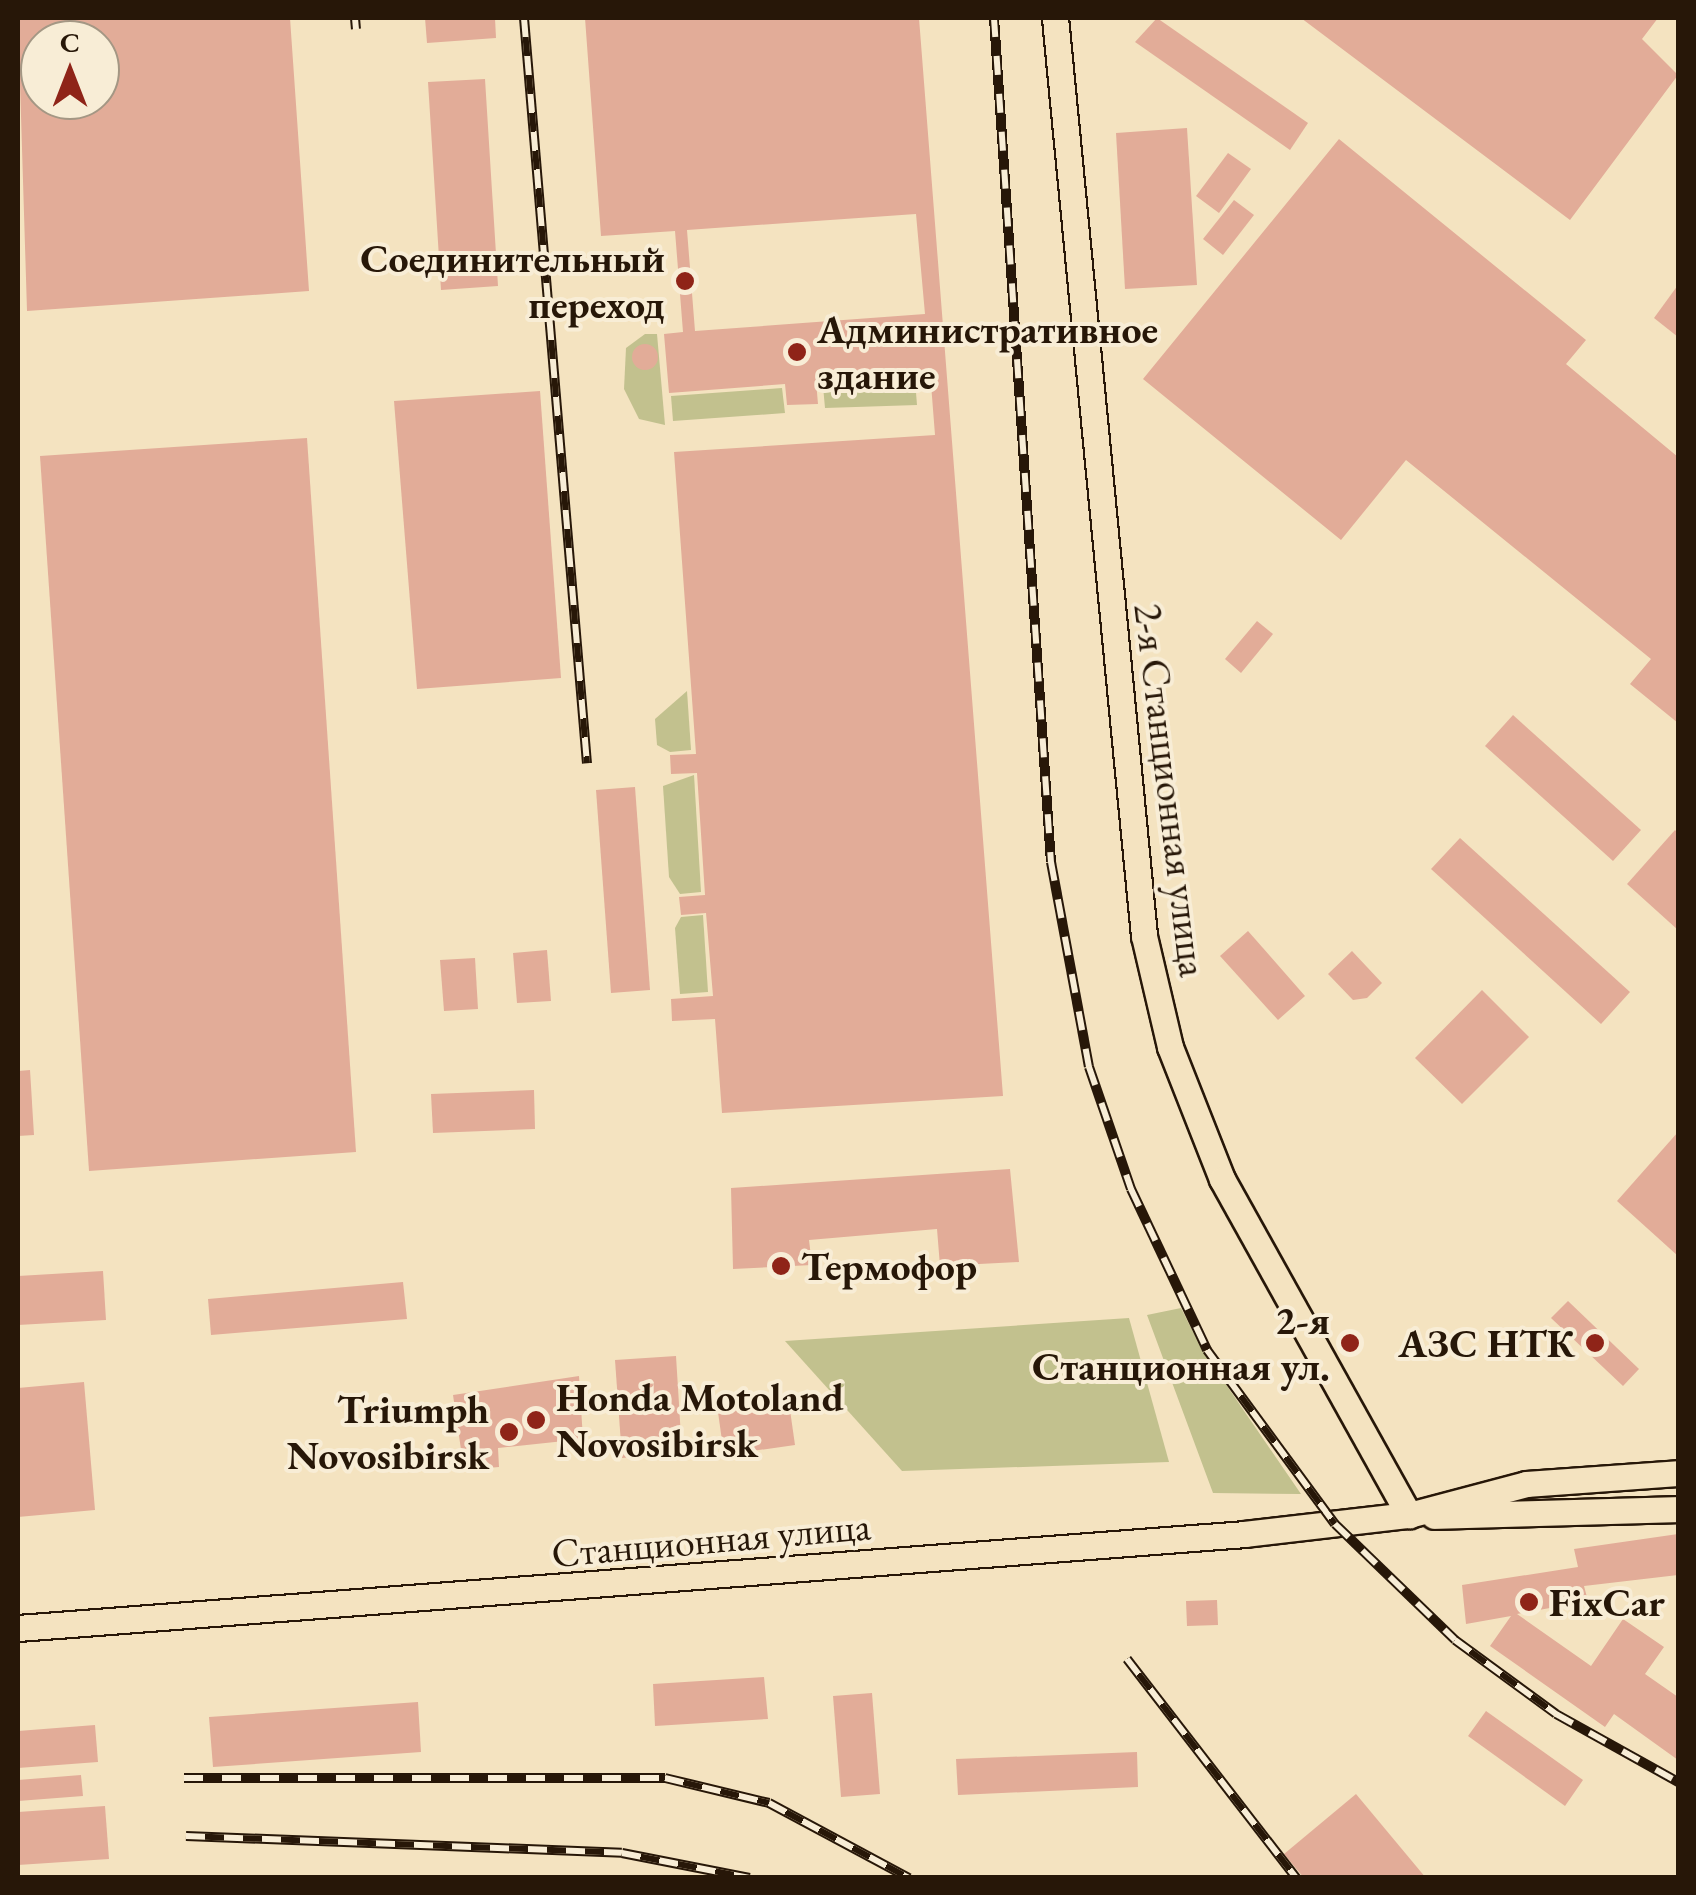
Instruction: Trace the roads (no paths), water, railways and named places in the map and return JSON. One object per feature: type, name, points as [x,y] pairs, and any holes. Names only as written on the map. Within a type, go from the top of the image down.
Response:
[{"type":"main road","name":"2-я Станционная улица","points":[[1055,18],[1144,936],[1170,1047],[1230,1196],[1409,1515]]},
{"type":"main road","name":"Станционная улица","points":[[1409,1515],[1526,1484],[1678,1473]]},
{"type":"main road","name":"Станционная улица","points":[[18,1628],[1409,1515],[1525,1520],[1678,1510]]},
{"type":"railway","points":[[355,18],[356,29]]},
{"type":"railway","points":[[524,18],[587,763]]},
{"type":"railway","points":[[994,18],[1051,862],[1089,1067],[1131,1189],[1207,1350],[1335,1524],[1455,1640],[1556,1714],[1678,1782]]},
{"type":"railway","points":[[1127,1659],[1296,1878]]},
{"type":"railway","points":[[184,1778],[665,1778],[769,1803],[909,1878]]},
{"type":"railway","points":[[186,1836],[622,1853],[750,1878]]},
{"type":"place","name":"Соединительный переход","points":[[685,281]]},
{"type":"place","name":"Административное здание","points":[[797,352]]},
{"type":"place","name":"Термофор","points":[[781,1266]]},
{"type":"place","name":"2-я Станционная ул.","points":[[1350,1343]]},
{"type":"place","name":"АЗС НТК","points":[[1595,1343]]},
{"type":"place","name":"Honda Motoland Novosibirsk","points":[[536,1420]]},
{"type":"place","name":"Triumph Novosibirsk","points":[[509,1432]]},
{"type":"place","name":"FixCar","points":[[1529,1602]]}]
